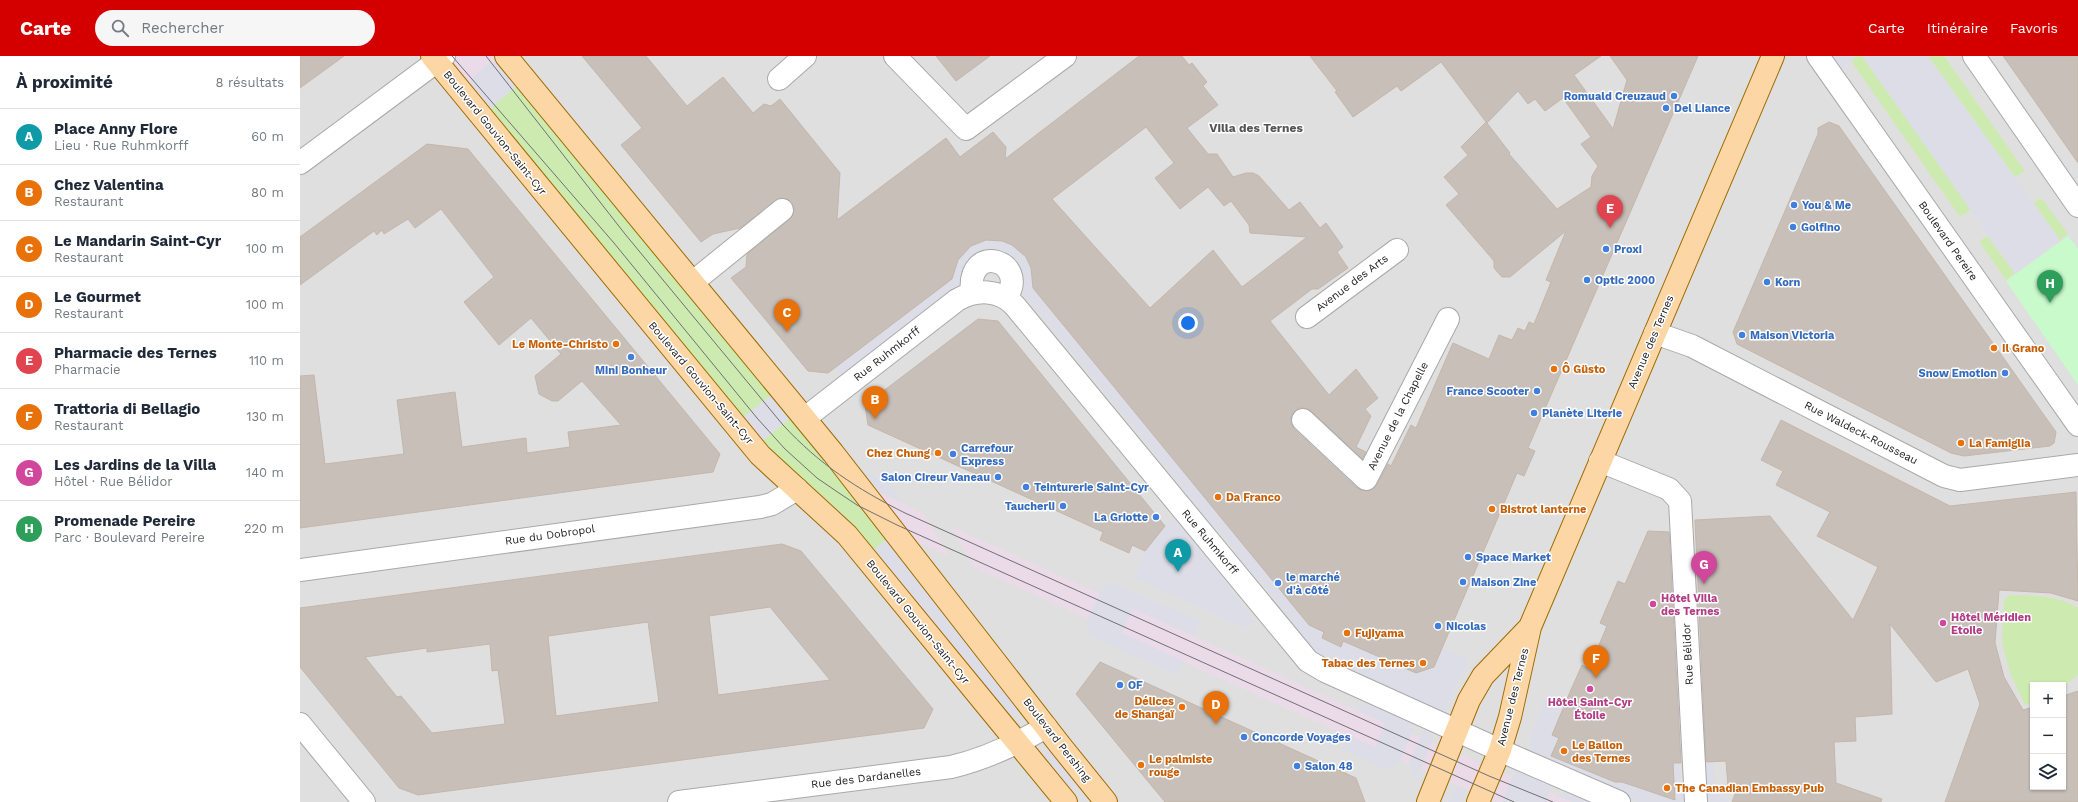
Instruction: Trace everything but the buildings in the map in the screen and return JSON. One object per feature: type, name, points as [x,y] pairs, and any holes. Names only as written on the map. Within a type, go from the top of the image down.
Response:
[{"type":"main road","points":[[506,56],[805,418]]},
{"type":"main road","name":"Avenue des Ternes","points":[[1481,795],[1500,750],[1510,717],[1530,627],[1773,56]]},
{"type":"main road","name":"Boulevard Gouvion-Saint-Cyr","points":[[438,58],[760,455],[847,535],[1018,743]]},
{"type":"main road","name":"Boulevard Pershing","points":[[805,418],[1106,802]]},
{"type":"main road","name":"Avenue des Ternes","points":[[1428,802],[1469,700],[1483,676],[1530,627]]},
{"type":"main road","points":[[1018,743],[1066,802]]},
{"type":"street","points":[[779,79],[805,56]]},
{"type":"street","points":[[895,56],[966,129],[1065,56]]},
{"type":"street","name":"Boulevard Pereire","points":[[1818,56],[2078,425]]},
{"type":"street","points":[[1974,56],[2075,197]]},
{"type":"street","points":[[300,163],[438,58]]},
{"type":"street","points":[[692,282],[782,210]]},
{"type":"street","name":"Avenue des Arts","points":[[1307,317],[1397,250]]},
{"type":"street","points":[[972,293],[972,273],[977,266],[989,261],[997,261],[1004,264],[1012,276],[1012,285],[1006,298]]},
{"type":"street","name":"Rue Ruhmkorff","points":[[805,418],[957,300],[972,293],[991,293],[1006,298],[1015,306],[1308,661],[1325,671],[1457,730]]},
{"type":"street","name":"Avenue de la Chapelle","points":[[1303,420],[1366,479],[1448,319]]},
{"type":"street","name":"Rue Waldeck-Rousseau","points":[[1655,333],[1692,346],[1944,476],[1960,480],[2078,465]]},
{"type":"street","name":"Rue Bélidor","points":[[1600,461],[1669,489],[1680,501],[1696,802]]},
{"type":"street","name":"Rue du Dobropol","points":[[300,570],[760,507],[772,504],[796,489]]},
{"type":"street","points":[[300,724],[364,802]]},
{"type":"street","name":"Rue des Dardanelles","points":[[679,802],[950,767],[978,760],[1018,743],[1046,727]]},
{"type":"street","points":[[1457,730],[1620,802]]},
{"type":"shaded area","points":[[300,56],[2078,56],[2078,802],[300,802]]},
{"type":"shaded area","points":[[442,56],[496,56],[503,64],[486,66],[473,77],[469,87]]},
{"type":"shaded area","points":[[1830,56],[1857,56],[1840,71]]},
{"type":"shaded area","points":[[1862,56],[1928,56],[2060,240],[2015,273]]},
{"type":"shaded area","points":[[499,62],[520,83],[486,112],[469,87],[470,83],[473,77],[489,63]]},
{"type":"shaded area","points":[[986,240],[1002,241],[1012,245],[1026,257],[1031,268],[1033,288],[1309,625],[1416,673],[1434,667],[1442,648],[1468,659],[1443,713],[1323,662],[1278,615],[1284,610],[1259,579],[1253,584],[1230,556],[1236,551],[1216,527],[1209,532],[1179,495],[1185,490],[1024,294],[1022,291],[1021,270],[1016,262],[1008,255],[999,251],[989,250],[975,255],[965,266],[961,281],[957,286],[841,376],[835,368],[952,278],[957,260],[971,246]]},
{"type":"shaded area","points":[[775,392],[794,415],[759,443],[740,420]]},
{"type":"shaded area","points":[[851,465],[889,482],[901,503],[864,483]]},
{"type":"shaded area","points":[[845,471],[881,493],[924,514],[949,556],[884,528]]},
{"type":"shaded area","points":[[1174,518],[1214,566],[1254,621],[1248,627],[1238,625],[1135,578],[1145,551],[1165,526]]},
{"type":"shaded area","points":[[950,526],[1385,723],[1573,802],[1496,802],[1421,769],[974,567]]},
{"type":"shaded area","points":[[890,536],[1020,708],[1013,714],[1008,713],[874,550]]},
{"type":"shaded area","points":[[1113,583],[1201,622],[1194,636],[1133,609],[1122,633],[1184,661],[1177,675],[1093,637],[1087,631],[1087,621],[1101,591],[1106,585]]},
{"type":"shaded area","points":[[1548,693],[1573,705],[1551,756],[1614,782],[1622,782],[1675,800],[1673,764],[1679,764],[1681,788],[1687,788],[1685,802],[1638,802],[1620,796],[1532,753],[1530,738]]},
{"type":"shaded area","points":[[1365,697],[1412,721],[1413,731],[1399,762],[1392,768],[1383,768],[1342,749],[1348,735],[1375,747],[1385,723],[1359,711]]},
{"type":"shaded area","points":[[1426,725],[1431,730],[1433,739],[1417,777],[1411,772],[1409,763]]},
{"type":"shaded area","points":[[1045,751],[1051,752],[1076,782],[1075,787],[1069,787],[1045,757]]},
{"type":"shaded area","points":[[1714,762],[1715,785],[1728,801],[1731,802],[1704,802],[1702,763]]},
{"type":"shaded area","points":[[1519,770],[1550,784],[1550,792],[1546,802],[1502,802],[1512,777]]},
{"type":"shaded area","points":[[1456,786],[1463,788],[1465,791],[1460,802],[1448,802]]},
{"type":"shaded area","points":[[1568,790],[1598,802],[1573,802],[1559,797],[1562,793]]},
{"type":"green space","points":[[1857,56],[1862,56],[1972,209],[1960,217],[1851,61]]},
{"type":"green space","points":[[1928,56],[1944,56],[2025,171],[2014,178]]},
{"type":"green space","points":[[520,83],[775,392],[740,420],[486,112]]},
{"type":"green space","points":[[2039,199],[2043,200],[2068,234],[2060,240],[2035,205],[2034,203]]},
{"type":"green space","points":[[1987,236],[2015,273],[2006,280],[1980,243],[1981,240]]},
{"type":"green space","points":[[2068,236],[2078,249],[2078,385],[2006,281]]},
{"type":"green space","points":[[794,415],[890,536],[874,550],[843,514],[782,466],[759,444]]},
{"type":"green space","points":[[2008,596],[2039,596],[2055,598],[2078,608],[2078,675],[2066,685],[2066,682],[2030,682],[2030,703],[2025,705],[2010,673],[2002,643],[2004,600]]},
{"type":"tram line","points":[[452,56],[614,243],[757,418],[785,449],[817,478],[857,505],[897,525],[1514,802]]},
{"type":"tram line","points":[[486,56],[625,234],[783,425],[810,452],[840,475],[871,495],[905,513],[1489,776],[1553,802]]},
{"type":"place","name":"Romuald Creuzaud","points":[[1674,96]]},
{"type":"place","name":"Del Liance","points":[[1666,108]]},
{"type":"place","name":"You & Me","points":[[1794,205]]},
{"type":"place","name":"Golfino","points":[[1793,227]]},
{"type":"place","name":"Pharmacie des Ternes","points":[[1610,228]]},
{"type":"place","name":"Proxi","points":[[1606,249]]},
{"type":"place","name":"Optic 2000","points":[[1587,280]]},
{"type":"place","name":"Korn","points":[[1767,282]]},
{"type":"place","name":"Promenade Pereire","points":[[2050,303]]},
{"type":"place","name":"Le Mandarin Saint-Cyr","points":[[787,332]]},
{"type":"place","name":"Maison Victoria","points":[[1742,335]]},
{"type":"place","name":"Le Monte-Christo","points":[[616,344]]},
{"type":"place","name":"Il Grano","points":[[1994,348]]},
{"type":"place","name":"Mini Bonheur","points":[[631,357]]},
{"type":"place","name":"Ô Güsto","points":[[1554,369]]},
{"type":"place","name":"Snow Emotion","points":[[2005,373]]},
{"type":"place","name":"France Scooter","points":[[1537,391]]},
{"type":"place","name":"Planète Literie","points":[[1534,413]]},
{"type":"place","name":"Chez Valentina","points":[[875,419]]},
{"type":"place","name":"La Famiglia","points":[[1961,443]]},
{"type":"place","name":"Chez Chung","points":[[938,453]]},
{"type":"place","name":"Carrefour Express","points":[[953,454]]},
{"type":"place","name":"Salon Cireur Vaneau","points":[[998,477]]},
{"type":"place","name":"Teinturerie Saint-Cyr","points":[[1026,487]]},
{"type":"place","name":"Da Franco","points":[[1218,497]]},
{"type":"place","name":"Taucherli","points":[[1063,506]]},
{"type":"place","name":"Bistrot lanterne","points":[[1492,509]]},
{"type":"place","name":"La Griotte","points":[[1156,517]]},
{"type":"place","name":"Space Market","points":[[1468,557]]},
{"type":"place","name":"Place Anny Flore","points":[[1178,572]]},
{"type":"place","name":"Maison Zine","points":[[1463,582]]},
{"type":"place","name":"le marché d'à côté","points":[[1278,583]]},
{"type":"place","name":"Les Jardins de la Villa","points":[[1704,584]]},
{"type":"place","name":"Hôtel Villa des Ternes","points":[[1653,604]]},
{"type":"place","name":"Hôtel Méridien Etoile","points":[[1943,623]]},
{"type":"place","name":"Nicolas","points":[[1438,626]]},
{"type":"place","name":"Fujiyama","points":[[1347,633]]},
{"type":"place","name":"Tabac des Ternes","points":[[1423,663]]},
{"type":"place","name":"Trattoria di Bellagio","points":[[1596,678]]},
{"type":"place","name":"OF","points":[[1120,685]]},
{"type":"place","name":"Hôtel Saint-Cyr Étoile","points":[[1590,689]]},
{"type":"place","name":"Délices de Shangaï","points":[[1182,707]]},
{"type":"place","name":"Le Gourmet","points":[[1216,724]]},
{"type":"place","name":"Concorde Voyages","points":[[1244,737]]},
{"type":"place","name":"Le Ballon des Ternes","points":[[1564,751]]},
{"type":"place","name":"Le palmiste rouge","points":[[1141,765]]},
{"type":"place","name":"Salon 48","points":[[1297,766]]},
{"type":"place","name":"The Canadian Embassy Pub","points":[[1667,788]]},
{"type":"district","name":"Villa des Ternes","points":[[1256,128]]}]
